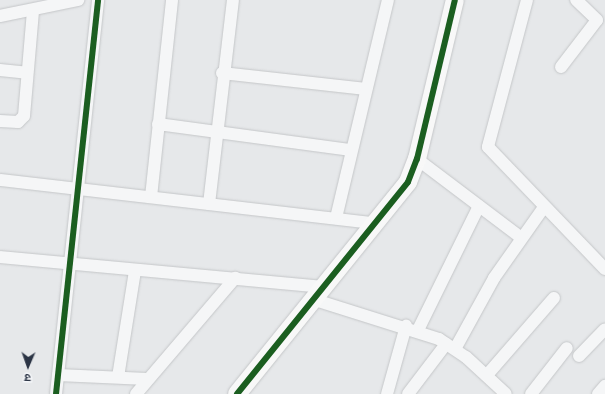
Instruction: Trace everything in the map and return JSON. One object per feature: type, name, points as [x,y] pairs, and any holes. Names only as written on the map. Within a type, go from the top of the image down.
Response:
[{"type":"street","points":[[0,16],[78,0]]},
{"type":"street","points":[[56,394],[98,0]]},
{"type":"street","points":[[151,197],[172,0]]},
{"type":"street","points":[[209,204],[222,72],[233,0]]},
{"type":"street","points":[[336,218],[388,0]]},
{"type":"street","points":[[237,394],[408,182],[417,159],[455,0]]},
{"type":"street","points":[[527,0],[488,147],[605,269]]},
{"type":"street","points":[[561,67],[597,20],[576,0]]},
{"type":"street","points":[[0,121],[22,120],[33,10]]},
{"type":"street","points":[[0,70],[27,73]]},
{"type":"street","points":[[222,72],[366,89]]},
{"type":"street","points":[[158,124],[217,130],[352,150]]},
{"type":"street","points":[[417,159],[520,237]]},
{"type":"street","points":[[0,180],[374,223]]},
{"type":"street","points":[[418,330],[479,206]]},
{"type":"street","points":[[408,394],[451,346],[520,237],[544,207]]},
{"type":"street","points":[[0,257],[135,271],[235,278],[317,293],[418,330],[451,346],[487,375],[506,394]]},
{"type":"street","points":[[118,377],[135,271]]},
{"type":"street","points":[[136,394],[147,379],[235,278]]},
{"type":"street","points":[[487,375],[554,298]]},
{"type":"street","points":[[387,394],[406,326]]},
{"type":"street","points":[[579,356],[605,329]]},
{"type":"street","points":[[531,394],[567,348]]},
{"type":"street","points":[[58,375],[147,379]]},
{"type":"street","points":[[598,394],[605,386]]},
{"type":"cycle path","points":[[56,394],[98,0]]},
{"type":"cycle path","points":[[237,394],[408,182],[417,159],[455,0]]}]
